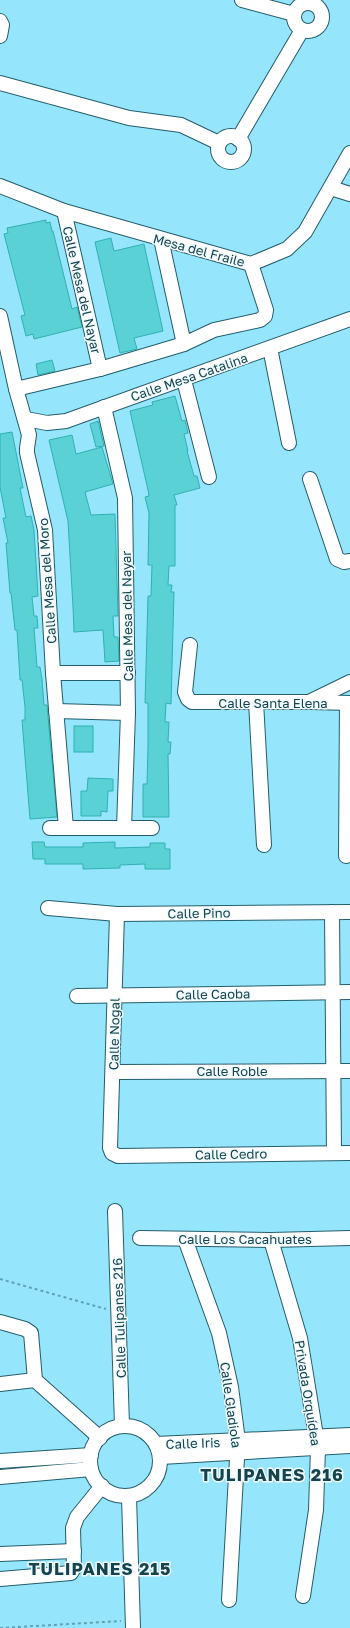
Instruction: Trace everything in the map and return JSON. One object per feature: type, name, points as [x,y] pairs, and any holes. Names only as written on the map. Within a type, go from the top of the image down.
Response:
[{"type":"street","points":[[242,0],[294,14]]},
{"type":"street","points":[[305,3],[315,5],[322,13],[322,18],[317,28],[307,31],[302,30],[297,26],[294,20],[294,14],[296,9],[305,3]]},
{"type":"street","points":[[0,21],[2,25],[0,36]]},
{"type":"street","points":[[238,139],[302,30]]},
{"type":"street","points":[[0,83],[129,118],[181,125],[219,143]]},
{"type":"street","points":[[226,137],[234,137],[238,139],[243,146],[244,151],[242,155],[235,161],[226,162],[222,159],[218,152],[219,143],[226,137]]},
{"type":"street","name":"Mesa del Fraile","points":[[0,186],[64,212],[251,264],[287,249],[305,232],[350,153]]},
{"type":"street","points":[[331,188],[350,194]]},
{"type":"street","name":"Calle Mesa del Nayar","points":[[64,212],[100,369]]},
{"type":"street","points":[[161,239],[184,344]]},
{"type":"street","points":[[16,389],[100,369],[184,344],[214,330],[260,320],[265,316],[266,310],[251,264]]},
{"type":"street","name":"Calle Mesa del Moro","points":[[0,316],[16,389],[30,435],[27,448],[45,530],[53,673],[66,828]]},
{"type":"street","name":"Calle Mesa Catalina","points":[[26,419],[47,423],[66,421],[350,320]]},
{"type":"street","points":[[270,348],[289,443]]},
{"type":"street","points":[[184,380],[209,477]]},
{"type":"street","name":"Calle Mesa del Nayar","points":[[104,407],[125,498],[128,713],[124,828]]},
{"type":"street","points":[[310,480],[337,559],[344,562],[350,560]]},
{"type":"street","name":"Calle Santa Elena","points":[[190,645],[185,692],[188,699],[192,702],[348,703],[346,856]]},
{"type":"street","points":[[53,673],[128,673]]},
{"type":"street","points":[[311,702],[350,682]]},
{"type":"street","points":[[256,702],[264,845]]},
{"type":"street","points":[[56,711],[128,713]]},
{"type":"street","points":[[50,828],[152,828]]},
{"type":"street","name":"Calle Pino","points":[[48,908],[116,914],[350,912]]},
{"type":"street","points":[[332,912],[334,992],[334,1152]]},
{"type":"street","name":"Calle Nogal","points":[[112,1153],[110,1148],[116,914]]},
{"type":"street","name":"Calle Caoba","points":[[77,996],[350,992]]},
{"type":"street","name":"Calle Roble","points":[[113,1072],[350,1071]]},
{"type":"street","name":"Calle Cedro","points":[[112,1153],[118,1156],[334,1152],[350,1153]]},
{"type":"street","name":"Calle Tulipanes 216","points":[[115,1211],[122,1425]]},
{"type":"street","name":"Calle Los Cacahuates","points":[[140,1238],[272,1240],[350,1238]]},
{"type":"street","name":"Calle Gladiola","points":[[185,1239],[218,1332],[231,1387],[238,1447],[228,1600]]},
{"type":"street","name":"Privada Orquídea","points":[[272,1240],[300,1338],[317,1442],[316,1510],[304,1596]]},
{"type":"street","points":[[0,1322],[31,1332],[35,1380],[100,1438]]},
{"type":"street","points":[[0,1384],[35,1380]]},
{"type":"street","points":[[122,1425],[132,1426],[144,1431],[158,1451],[160,1468],[155,1480],[146,1490],[129,1497],[119,1496],[106,1491],[96,1481],[91,1462],[96,1442],[105,1432],[122,1425]]},
{"type":"street","name":"Calle Iris","points":[[158,1451],[317,1442],[350,1435]]},
{"type":"street","name":"Calle Iris","points":[[317,1442],[350,1446]]},
{"type":"street","points":[[0,1461],[91,1462]]},
{"type":"street","points":[[0,1477],[91,1462]]},
{"type":"street","points":[[0,1579],[71,1573],[74,1568],[73,1528],[77,1517],[102,1486]]},
{"type":"street","points":[[129,1497],[133,1624]]},
{"type":"street","points":[[0,1554],[74,1551]]},
{"type":"path","points":[[0,1279],[118,1313]]},
{"type":"path","points":[[0,1628],[133,1624]]},
{"type":"building","points":[[46,220],[46,223],[50,222],[53,231],[72,309],[77,307],[82,327],[34,339],[33,334],[26,336],[21,316],[25,315],[4,234],[8,233],[7,228]]},
{"type":"building","points":[[111,238],[114,251],[144,244],[163,331],[134,338],[137,349],[120,353],[95,242]]},
{"type":"building","points":[[52,360],[55,371],[38,375],[36,364]]},
{"type":"building","points":[[175,396],[182,421],[185,420],[188,433],[184,434],[187,451],[194,476],[197,476],[200,488],[174,495],[177,505],[175,505],[175,566],[169,566],[168,585],[172,585],[171,592],[174,592],[171,704],[166,703],[165,722],[169,722],[168,742],[171,742],[170,754],[168,754],[169,817],[143,817],[143,784],[147,784],[148,745],[148,703],[145,703],[148,596],[151,596],[152,565],[148,565],[149,513],[145,497],[149,496],[130,411],[153,405],[152,402]]},
{"type":"building","points":[[98,421],[104,446],[96,447],[90,424]]},
{"type":"building","points":[[12,432],[23,488],[20,488],[26,517],[31,516],[34,530],[38,596],[32,597],[34,616],[37,616],[38,628],[34,628],[37,667],[40,667],[44,705],[47,705],[57,817],[30,819],[22,720],[25,720],[25,707],[22,680],[20,680],[17,630],[15,630],[10,593],[6,543],[8,543],[3,518],[6,518],[0,487],[0,434]]},
{"type":"building","points":[[72,435],[76,454],[102,447],[113,484],[85,492],[91,515],[115,514],[118,616],[113,616],[114,637],[118,637],[119,661],[105,662],[103,630],[74,632],[68,521],[49,440]]},
{"type":"building","points":[[74,726],[93,726],[93,752],[74,752]]},
{"type":"building","points":[[88,778],[113,779],[113,791],[108,791],[107,812],[101,811],[101,816],[81,816],[81,791],[87,791]]},
{"type":"building","points":[[32,842],[44,842],[45,847],[83,847],[83,843],[115,842],[115,848],[150,847],[150,843],[165,843],[165,849],[170,849],[170,869],[145,869],[145,864],[120,865],[120,868],[83,869],[83,864],[45,864],[45,859],[33,859]]},
{"type":"district","name":"TULIPANES 216","points":[[272,1475]]},
{"type":"district","name":"TULIPANES 215","points":[[100,1569]]}]
